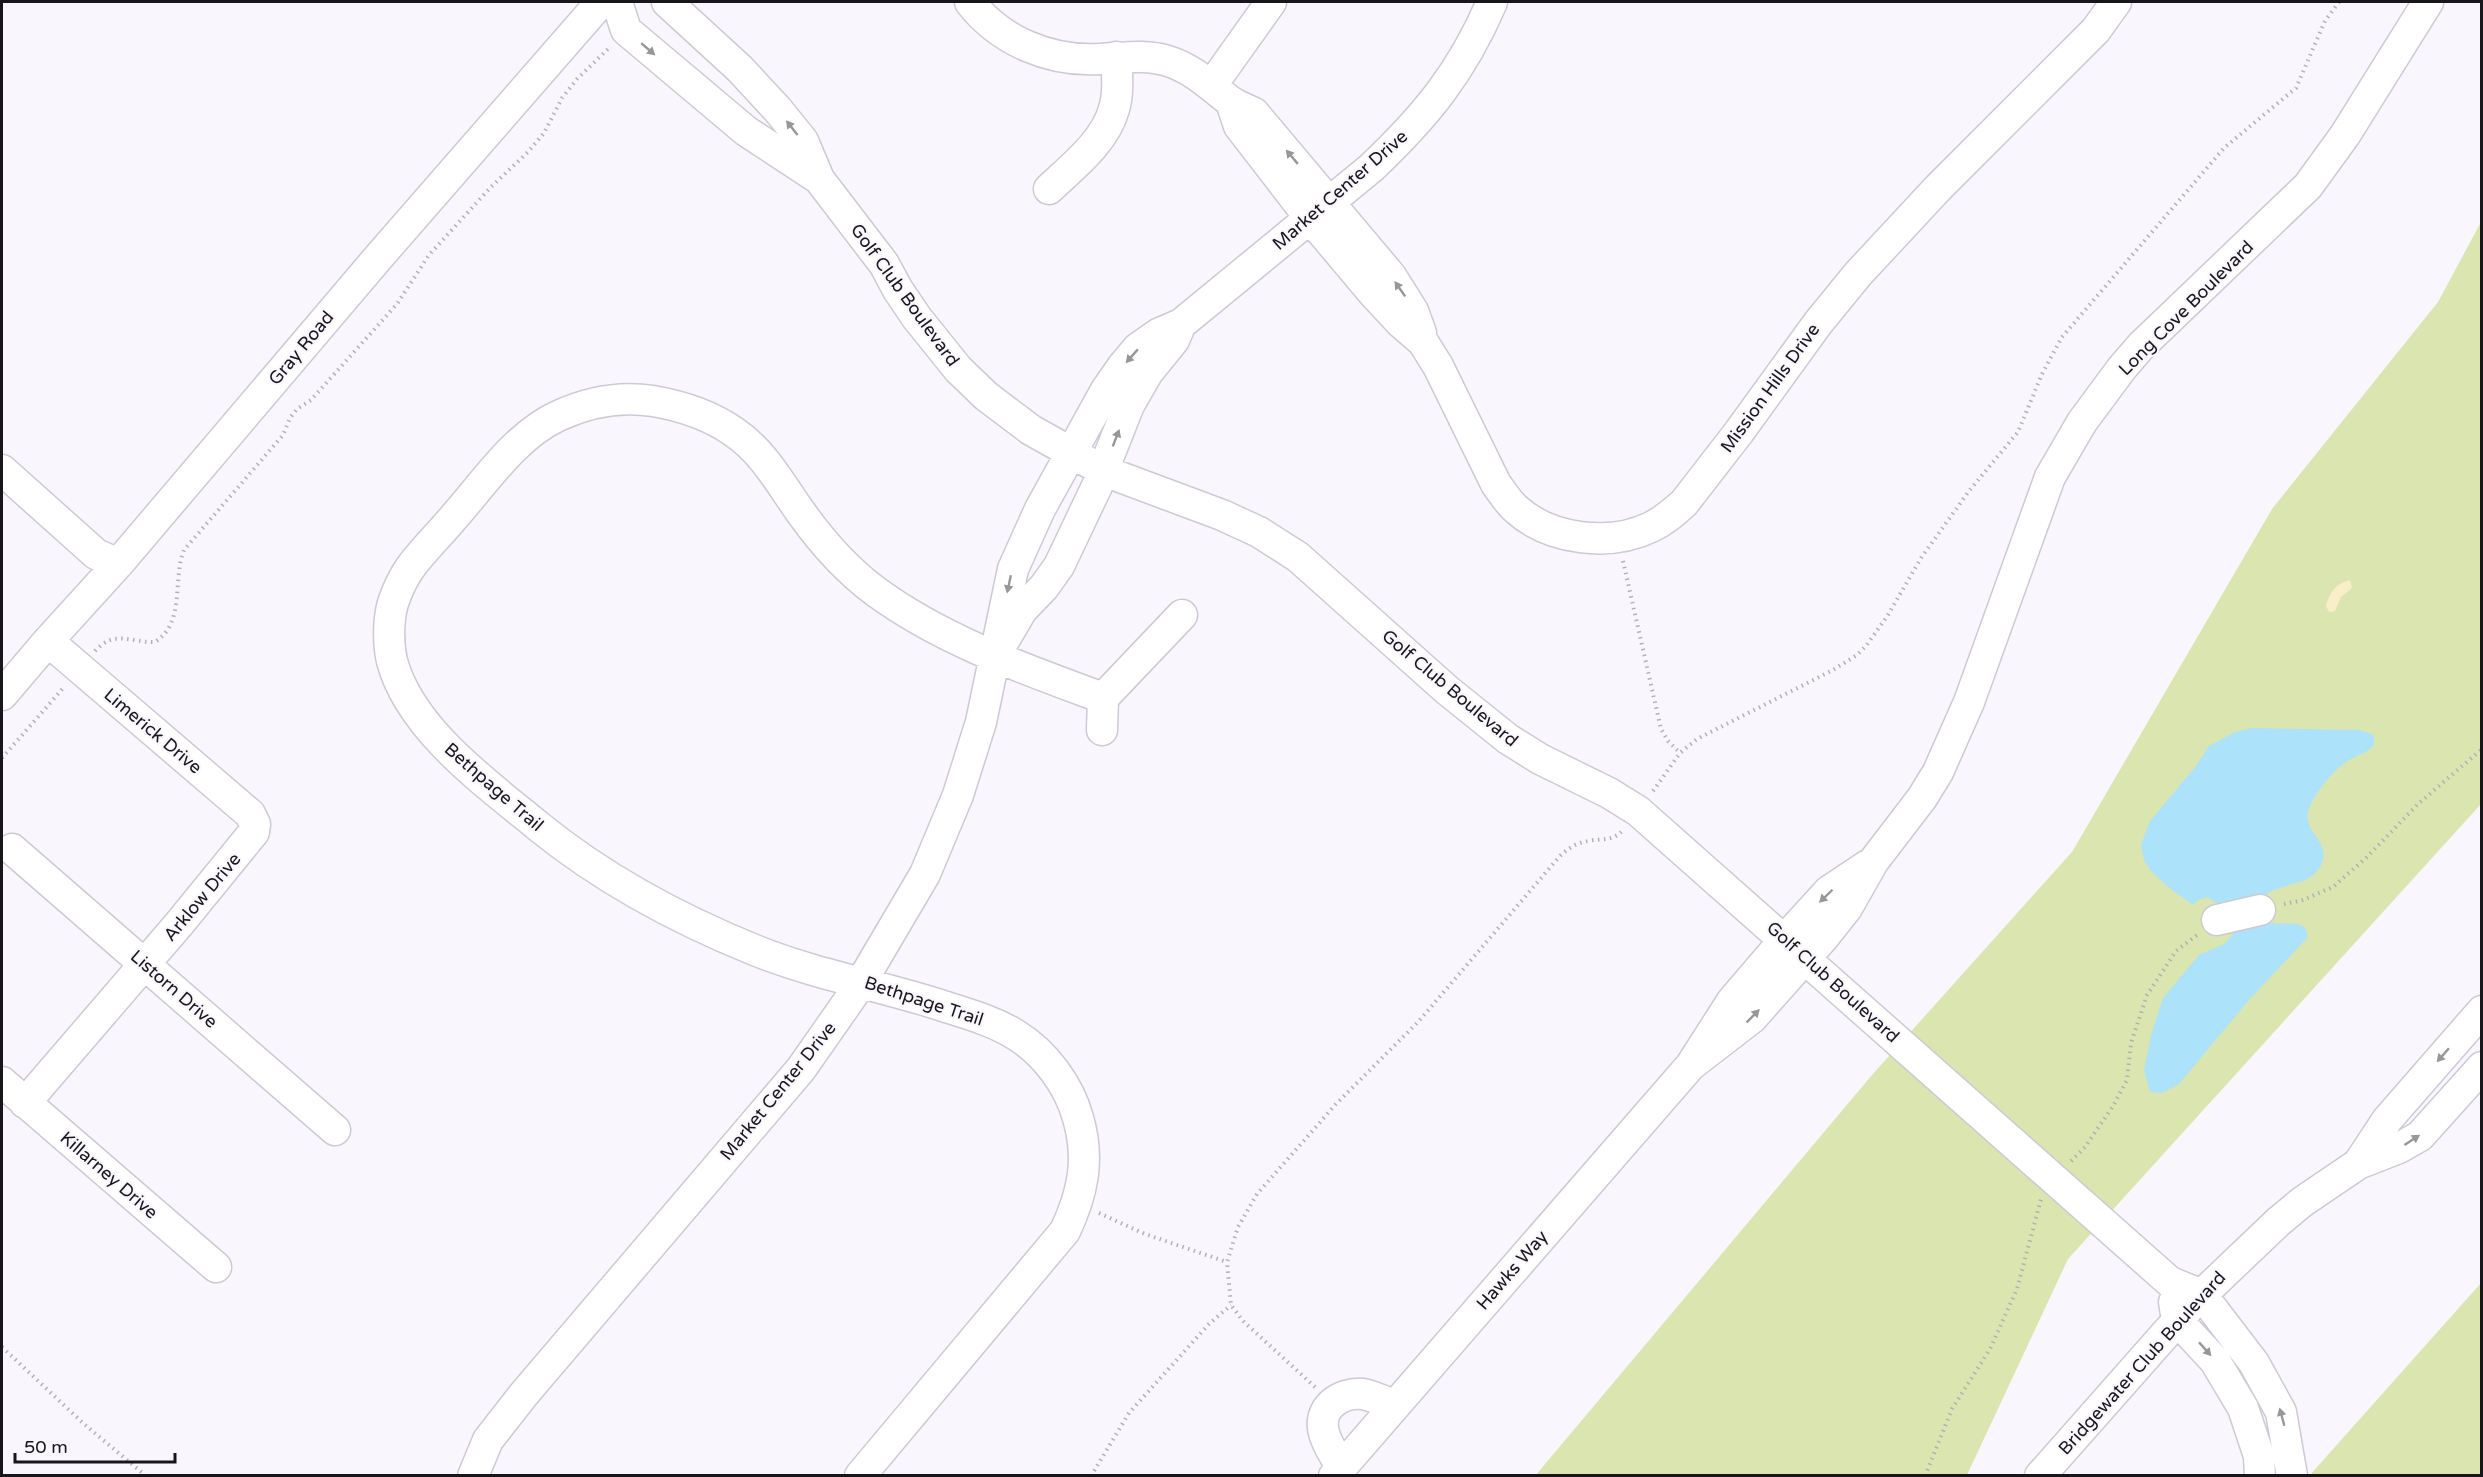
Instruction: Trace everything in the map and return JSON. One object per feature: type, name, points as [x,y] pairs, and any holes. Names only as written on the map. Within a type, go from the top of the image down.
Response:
[{"type":"street","name":"Gray Road","points":[[2,695],[48,640],[118,564],[377,259],[601,2]]},
{"type":"street","points":[[617,2],[626,30]]},
{"type":"street","name":"Golf Club Boulevard","points":[[667,2],[740,69],[778,110],[803,141],[819,179],[884,264],[917,318],[958,369],[986,396],[1014,418],[1104,471],[1222,515],[1259,532],[1298,557],[1447,690],[1508,740],[1638,811],[2170,1282],[2202,1295],[2235,1337],[2281,1412],[2275,1465]]},
{"type":"street","points":[[970,2],[998,29],[1029,47],[1053,55],[1077,59],[1139,57],[1170,62],[1187,69],[1221,93],[1271,2]]},
{"type":"street","name":"Market Center Drive","points":[[473,1476],[488,1440],[517,1403],[801,1069],[862,981],[925,874],[958,795],[981,722],[1013,569],[1030,530],[1106,390],[1138,348],[1158,334],[1181,324],[1394,146],[1435,101],[1465,57],[1482,27],[1492,2]]},
{"type":"street","name":"Mission Hills Drive","points":[[1221,93],[1239,126],[1320,210],[1374,294],[1401,323],[1423,342],[1438,366],[1496,484],[1516,509],[1544,528],[1557,532],[1576,536],[1618,537],[1650,528],[1663,521],[1684,503],[1845,290],[1938,188],[2096,30],[2116,2]]},
{"type":"street","name":"Long Cove Boulevard","points":[[1795,948],[1829,891],[1873,861],[1922,798],[1954,739],[2050,477],[2082,422],[2141,346],[2308,186],[2345,135],[2428,2]]},
{"type":"street","name":"Golf Club Boulevard","points":[[626,30],[746,130],[819,179]]},
{"type":"street","points":[[1049,189],[1090,148],[1111,119],[1117,92],[1116,57]]},
{"type":"street","name":"Market Center Drive","points":[[995,657],[1022,610],[1044,587],[1067,550],[1104,471],[1129,405],[1149,372],[1174,340],[1181,324]]},
{"type":"street","name":"Bethpage Trail","points":[[860,1476],[1059,1240],[1076,1206],[1084,1178],[1085,1153],[1082,1132],[1071,1096],[1050,1065],[1017,1035],[993,1023],[862,981],[807,968],[758,951],[702,926],[595,868],[555,840],[467,765],[430,729],[407,696],[391,657],[392,605],[408,570],[514,448],[529,435],[557,416],[602,401],[648,400],[698,412],[735,432],[768,463],[813,529],[849,569],[876,591],[905,610],[943,632],[995,657],[1103,698]]},
{"type":"street","points":[[2,470],[96,554],[118,564]]},
{"type":"street","points":[[1030,530],[1067,550]]},
{"type":"street","points":[[1102,730],[1103,698],[1182,615]]},
{"type":"street","name":"Limerick Drive","points":[[48,640],[240,805],[250,814],[255,825]]},
{"type":"street","name":"Arklow Drive","points":[[26,1103],[245,846],[254,832],[255,825]]},
{"type":"street","name":"Listorn Drive","points":[[12,849],[335,1130]]},
{"type":"street","points":[[2217,920],[2260,910]]},
{"type":"street","name":"Hawks Way","points":[[1338,1471],[1691,1065],[1752,1018],[1795,948]]},
{"type":"street","name":"Bridgewater Club Boulevard","points":[[2358,1164],[2387,1120],[2481,1011]]},
{"type":"street","name":"Bridgewater Club Boulevard","points":[[2040,1476],[2178,1320],[2294,1209],[2358,1164],[2399,1148],[2420,1136],[2481,1067]]},
{"type":"street","name":"Killarney Drive","points":[[2,1082],[216,1267]]},
{"type":"street","points":[[2170,1282],[2178,1320]]},
{"type":"street","name":"Golf Club Boulevard","points":[[2178,1320],[2215,1361],[2230,1383],[2249,1423],[2275,1465]]},
{"type":"street","points":[[1338,1471],[1324,1433],[1323,1420],[1332,1402],[1343,1396],[1363,1394],[1395,1405]]},
{"type":"path","points":[[1332,1402],[1243,1321],[1231,1305],[1227,1262],[1238,1227],[1257,1194],[1336,1104],[1419,1021],[1559,857],[1579,843],[1615,837],[1638,811],[1680,753],[1697,738],[1833,670],[1857,655],[1866,646],[1921,558],[1969,491],[2018,432],[2042,374],[2062,338],[2224,148],[2296,88],[2325,21],[2339,2]]},
{"type":"path","points":[[2,758],[106,642],[117,638],[155,642],[166,632],[172,624],[177,606],[178,565],[184,550],[283,435],[292,415],[311,400],[397,304],[429,255],[490,188],[528,152],[544,133],[562,98],[626,30]]},
{"type":"path","points":[[1618,537],[1658,720],[1664,735],[1680,753]]},
{"type":"path","points":[[2260,910],[2303,900],[2333,887],[2367,857],[2418,804],[2481,749]]},
{"type":"path","points":[[1076,1206],[1090,1208],[1145,1234],[1227,1262]]},
{"type":"path","points":[[1091,1476],[1130,1413],[1209,1324],[1231,1305]]},
{"type":"path","points":[[2,1347],[84,1424],[146,1476]]},
{"type":"green space","points":[[2481,222],[2481,804],[2068,1259],[1967,1475],[1535,1476],[1872,1075],[2072,852],[2272,509],[2438,302]]},
{"type":"green space","points":[[2481,1283],[2481,1475],[2310,1475]]},
{"type":"sand","points":[[2350,580],[2352,588],[2341,597],[2335,611],[2329,612],[2326,606],[2331,593],[2337,586]]},
{"type":"water","points":[[2251,728],[2360,730],[2374,735],[2374,745],[2335,771],[2313,800],[2308,811],[2311,828],[2323,849],[2320,867],[2307,879],[2272,891],[2259,903],[2264,921],[2300,925],[2305,927],[2308,937],[2249,1000],[2179,1084],[2162,1093],[2150,1092],[2144,1070],[2151,1035],[2163,998],[2199,955],[2224,944],[2233,934],[2221,906],[2207,897],[2193,905],[2168,887],[2150,870],[2144,860],[2141,845],[2150,821],[2196,766],[2209,746],[2235,732]]}]
